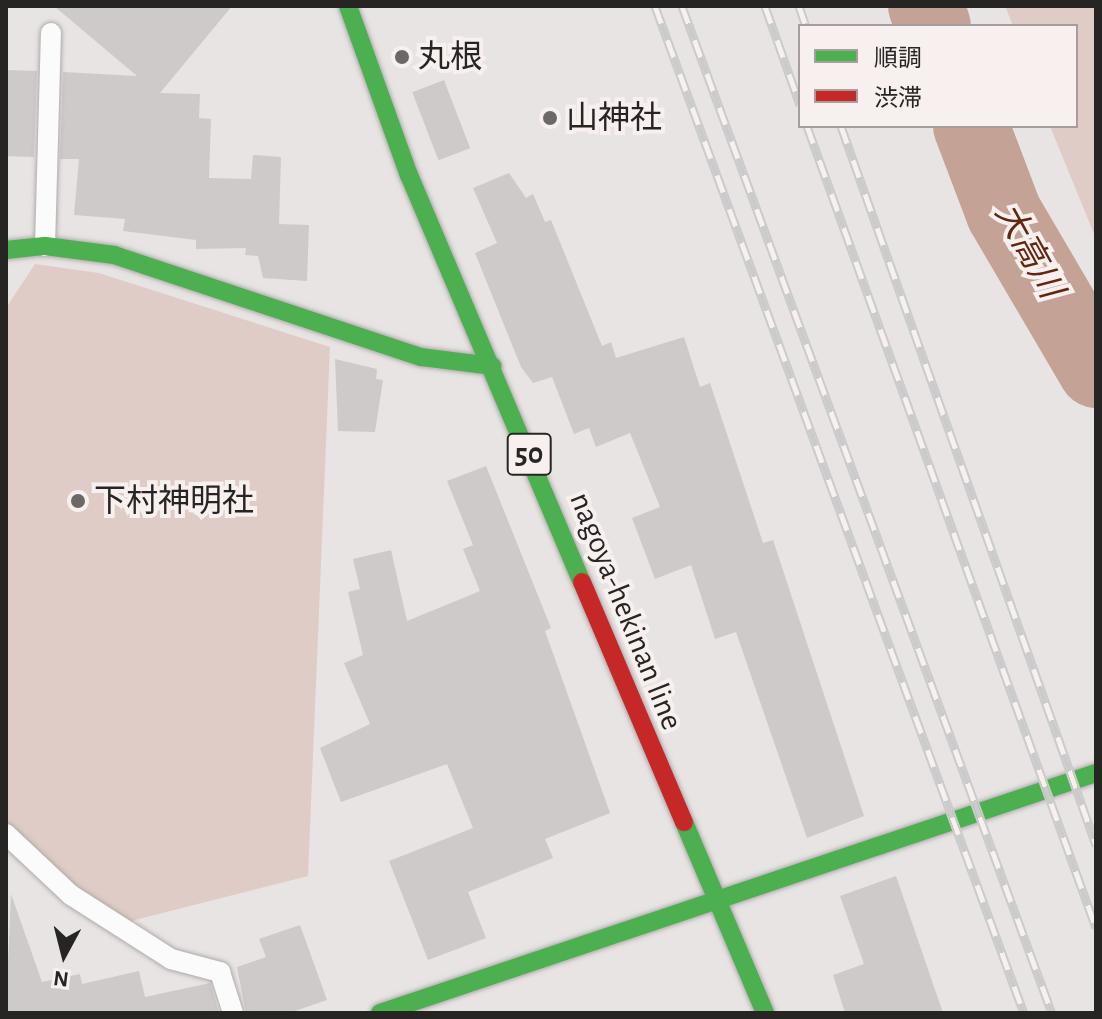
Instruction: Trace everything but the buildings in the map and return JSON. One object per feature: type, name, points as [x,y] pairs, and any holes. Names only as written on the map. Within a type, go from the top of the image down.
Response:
[{"type":"street","name":"nagoya-hekinan line","points":[[348,6],[409,175],[765,1013]]},
{"type":"street","points":[[6,250],[45,246],[114,255],[421,357],[492,366]]},
{"type":"street","points":[[380,1013],[1096,773]]},
{"type":"lane","points":[[45,246],[51,33]]},
{"type":"lane","points":[[6,834],[71,895],[171,959],[220,972],[233,1013]]},
{"type":"shaded area","points":[[1005,6],[1096,6],[1096,239],[1051,128],[1078,128],[1078,24],[1012,24]]},
{"type":"shaded area","points":[[35,264],[99,273],[330,347],[308,876],[127,922],[77,890],[6,825],[6,308]]},
{"type":"waterway","name":"大高川","points":[[926,6],[932,24]]},
{"type":"waterway","name":"大高川","points":[[972,128],[1004,213],[1096,370]]},
{"type":"railway","points":[[655,6],[1024,1013]]},
{"type":"railway","points":[[682,6],[1052,1013]]},
{"type":"railway","points":[[765,6],[798,99]]},
{"type":"railway","points":[[799,6],[805,24]]},
{"type":"railway","points":[[808,128],[1096,928]]},
{"type":"railway","points":[[842,128],[1096,845]]},
{"type":"traffic: fast","points":[[348,6],[409,175],[582,582]]},
{"type":"traffic: fast","points":[[6,250],[45,246],[114,255],[421,357],[492,366]]},
{"type":"traffic: fast","points":[[380,1013],[1096,773]]},
{"type":"traffic: fast","points":[[684,822],[765,1013]]},
{"type":"traffic: jam","points":[[582,582],[684,822]]},
{"type":"place","name":"丸根","points":[[402,57]]},
{"type":"place","name":"山神社","points":[[550,118]]},
{"type":"place","name":"下村神明社","points":[[78,501]]}]
